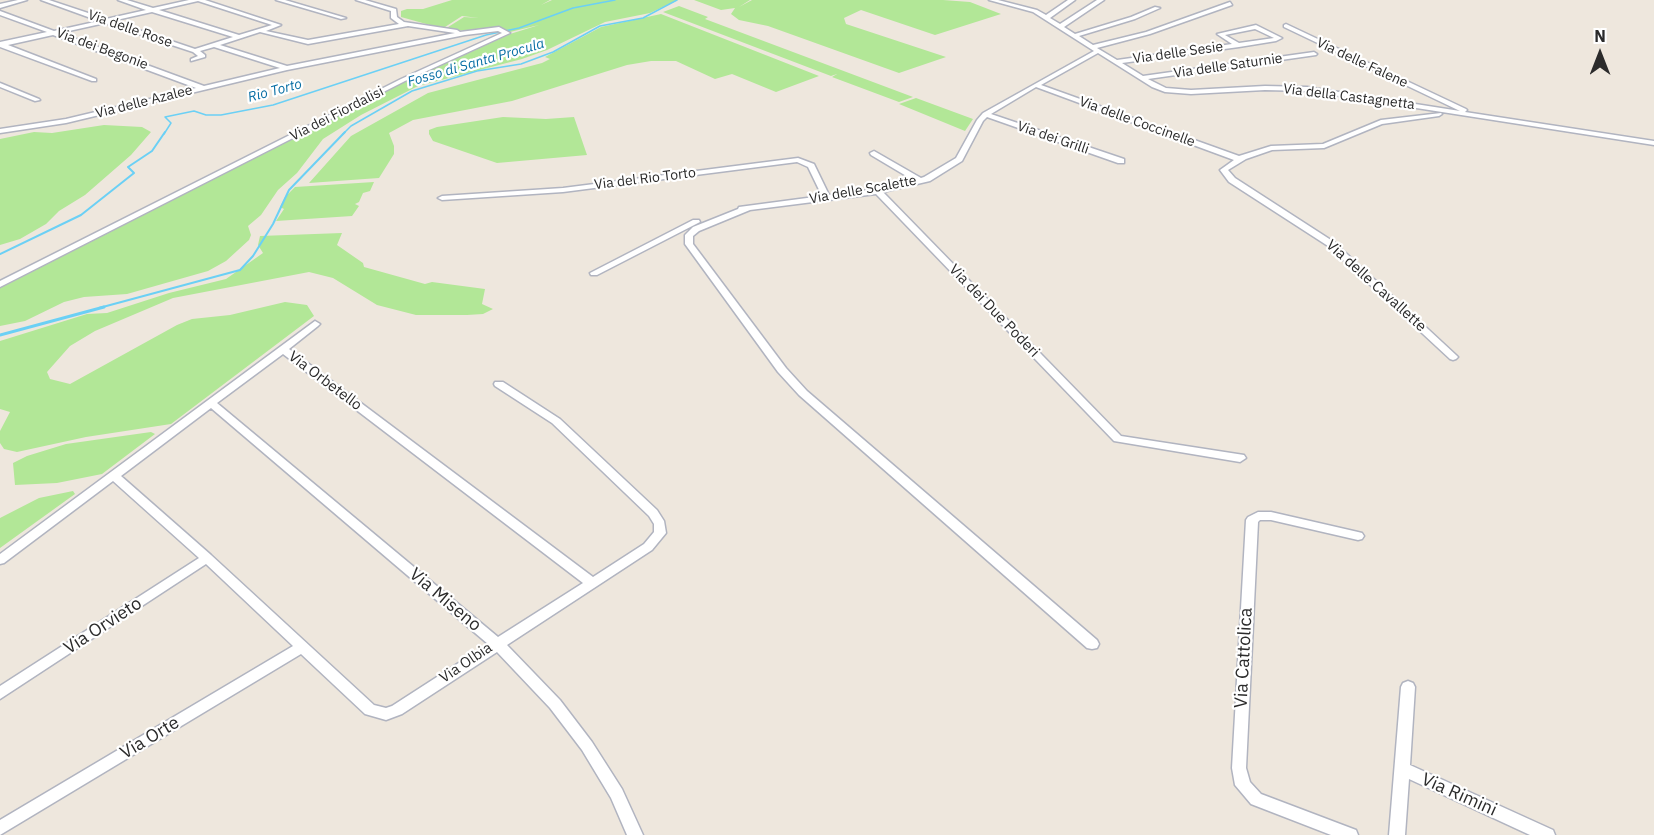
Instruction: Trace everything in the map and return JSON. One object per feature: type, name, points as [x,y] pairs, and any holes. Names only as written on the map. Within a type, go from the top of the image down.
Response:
[{"type":"street","points":[[0,6],[24,0]]},
{"type":"street","name":"Via delle Rose","points":[[44,0],[195,51]]},
{"type":"street","points":[[121,0],[239,37]]},
{"type":"street","points":[[0,44],[198,0],[278,25],[195,51]]},
{"type":"street","points":[[279,0],[343,18]]},
{"type":"street","points":[[359,0],[394,10],[395,20],[465,33]]},
{"type":"street","name":"Via della Castagnetta","points":[[992,0],[1029,9],[1046,18],[1157,88],[1174,91],[1296,88],[1654,143]]},
{"type":"street","points":[[1056,0],[1059,8]]},
{"type":"street","points":[[1046,18],[1072,0]]},
{"type":"street","points":[[1060,27],[1101,0]]},
{"type":"street","points":[[985,114],[1095,49],[1230,4]]},
{"type":"street","points":[[1074,36],[1133,18],[1157,8]]},
{"type":"street","name":"Via dei Begonie","points":[[1,14],[203,88]]},
{"type":"street","points":[[261,31],[308,42],[408,24]]},
{"type":"street","name":"Via delle Falene","points":[[1286,26],[1472,114]]},
{"type":"street","name":"Via delle Sesie","points":[[1116,62],[1239,45],[1279,38],[1256,27],[1220,34],[1239,45]]},
{"type":"street","name":"Via dei Fiordalisi","points":[[0,284],[403,80],[506,31],[465,33],[287,68]]},
{"type":"street","points":[[0,44],[94,80]]},
{"type":"street","points":[[213,45],[287,68]]},
{"type":"street","points":[[193,60],[203,57],[195,51]]},
{"type":"street","name":"Via delle Saturnie","points":[[1143,78],[1314,54]]},
{"type":"street","name":"Via delle Azalee","points":[[0,131],[66,121],[287,68]]},
{"type":"street","points":[[0,85],[37,100]]},
{"type":"street","name":"Via delle Coccinelle","points":[[1036,85],[1239,159]]},
{"type":"street","name":"Via dei Grilli","points":[[985,114],[1121,161]]},
{"type":"street","name":"Via delle Scalette","points":[[594,273],[701,220],[749,208],[878,191],[920,182],[944,170],[959,159],[985,114]]},
{"type":"street","points":[[1239,159],[1277,147],[1327,145],[1387,120],[1427,114],[1472,114]]},
{"type":"street","points":[[874,153],[920,182]]},
{"type":"street","name":"Via delle Cavallette","points":[[1239,159],[1224,168],[1226,175],[1326,240],[1453,357]]},
{"type":"street","name":"Via del Rio Torto","points":[[442,198],[563,190],[798,160],[810,164],[826,197]]},
{"type":"street","name":"Via dei Due Poderi","points":[[878,191],[1118,439],[1240,458]]},
{"type":"street","points":[[749,208],[696,229],[689,235],[689,244],[782,370],[803,393],[1092,644]]},
{"type":"street","points":[[283,349],[315,324]]},
{"type":"street","name":"Via Orbetello","points":[[0,560],[283,349],[591,582]]},
{"type":"street","name":"Via Olbia","points":[[114,477],[207,558],[370,710],[382,715],[397,710],[648,547],[659,535],[660,524],[648,508],[556,420],[499,384]]},
{"type":"street","name":"Via Miseno","points":[[211,403],[496,644],[540,687],[574,728],[617,794],[636,835]]},
{"type":"street","name":"Via Cattolica","points":[[1350,835],[1256,799],[1243,785],[1239,768],[1252,520],[1258,516],[1271,516],[1358,536]]},
{"type":"street","name":"Via Orvieto","points":[[0,693],[207,558]]},
{"type":"street","name":"Via Orte","points":[[0,828],[301,648]]},
{"type":"street","name":"Via Rimini","points":[[1397,835],[1407,687]]},
{"type":"street","name":"Via Rimini","points":[[1403,770],[1547,835]]},
{"type":"green space","points":[[452,0],[550,0],[541,5],[552,0],[678,0],[650,13],[605,22],[547,50],[522,59],[418,86],[361,115],[323,139],[297,173],[278,190],[261,215],[248,226],[251,235],[249,240],[226,261],[208,271],[127,294],[84,297],[64,302],[25,321],[0,326],[0,288],[400,84],[510,34],[539,25],[510,32],[500,28],[466,31],[445,29],[464,17],[479,18],[462,16],[445,27],[437,27],[401,17],[401,11],[407,9],[423,9]]},
{"type":"green space","points":[[694,0],[750,0],[739,7],[752,0],[943,0],[970,2],[1001,14],[935,35],[861,10],[844,18],[846,24],[946,57],[899,73],[768,26],[739,20],[731,14],[735,8],[721,10]]},
{"type":"green space","points":[[679,6],[708,17],[705,19],[913,97],[899,102],[832,77],[837,74],[831,76],[663,12]]},
{"type":"green space","points":[[661,14],[819,76],[776,92],[732,74],[715,79],[676,61],[651,61],[627,65],[512,101],[413,120],[389,133],[394,146],[394,154],[379,178],[309,183],[351,136],[428,93],[542,63],[550,59],[545,57],[601,27]]},
{"type":"green space","points":[[916,98],[973,119],[965,131],[899,104]]},
{"type":"green space","points":[[503,117],[546,119],[574,117],[587,155],[497,163],[433,141],[429,134],[429,130],[437,127]]},
{"type":"green space","points":[[104,125],[142,127],[151,132],[131,155],[85,195],[59,211],[46,224],[20,239],[0,245],[0,139],[34,132],[52,133]]},
{"type":"green space","points":[[374,182],[370,191],[363,193],[359,202],[355,204],[359,206],[352,216],[276,221],[284,209],[280,207],[285,197],[295,187]]},
{"type":"green space","points":[[342,233],[337,245],[363,263],[364,267],[425,284],[432,282],[485,289],[482,304],[493,309],[483,314],[416,315],[377,305],[333,278],[309,272],[173,298],[95,331],[70,346],[47,372],[50,379],[70,384],[192,319],[230,315],[285,302],[307,305],[314,316],[171,424],[86,437],[17,452],[4,449],[0,443],[0,431],[10,412],[0,409],[0,341],[87,314],[107,313],[169,293],[226,279],[263,253],[258,245],[260,236]]},
{"type":"green space","points":[[151,432],[155,434],[102,474],[57,483],[15,485],[13,463],[27,456],[66,444]]},
{"type":"green space","points":[[73,491],[75,494],[0,548],[0,518],[39,498]]},
{"type":"waterway","name":"Rio Torto","points":[[164,134],[171,123],[165,117],[194,111],[206,115],[221,115],[273,105],[486,35],[519,28],[573,8],[615,0]]},
{"type":"waterway","name":"Fosso di Santa Procula","points":[[345,132],[351,126],[412,91],[477,71],[521,64],[553,52],[600,26],[643,18],[677,0]]},
{"type":"waterway","name":"Rio Torto","points":[[0,254],[81,215],[134,173],[128,167],[152,151],[165,132]]},
{"type":"waterway","name":"Fosso di Santa Procula","points":[[99,308],[240,270],[253,256],[273,224],[289,190],[345,132]]},
{"type":"waterway","name":"Fosso di Santa Procula","points":[[0,335],[104,307]]}]
